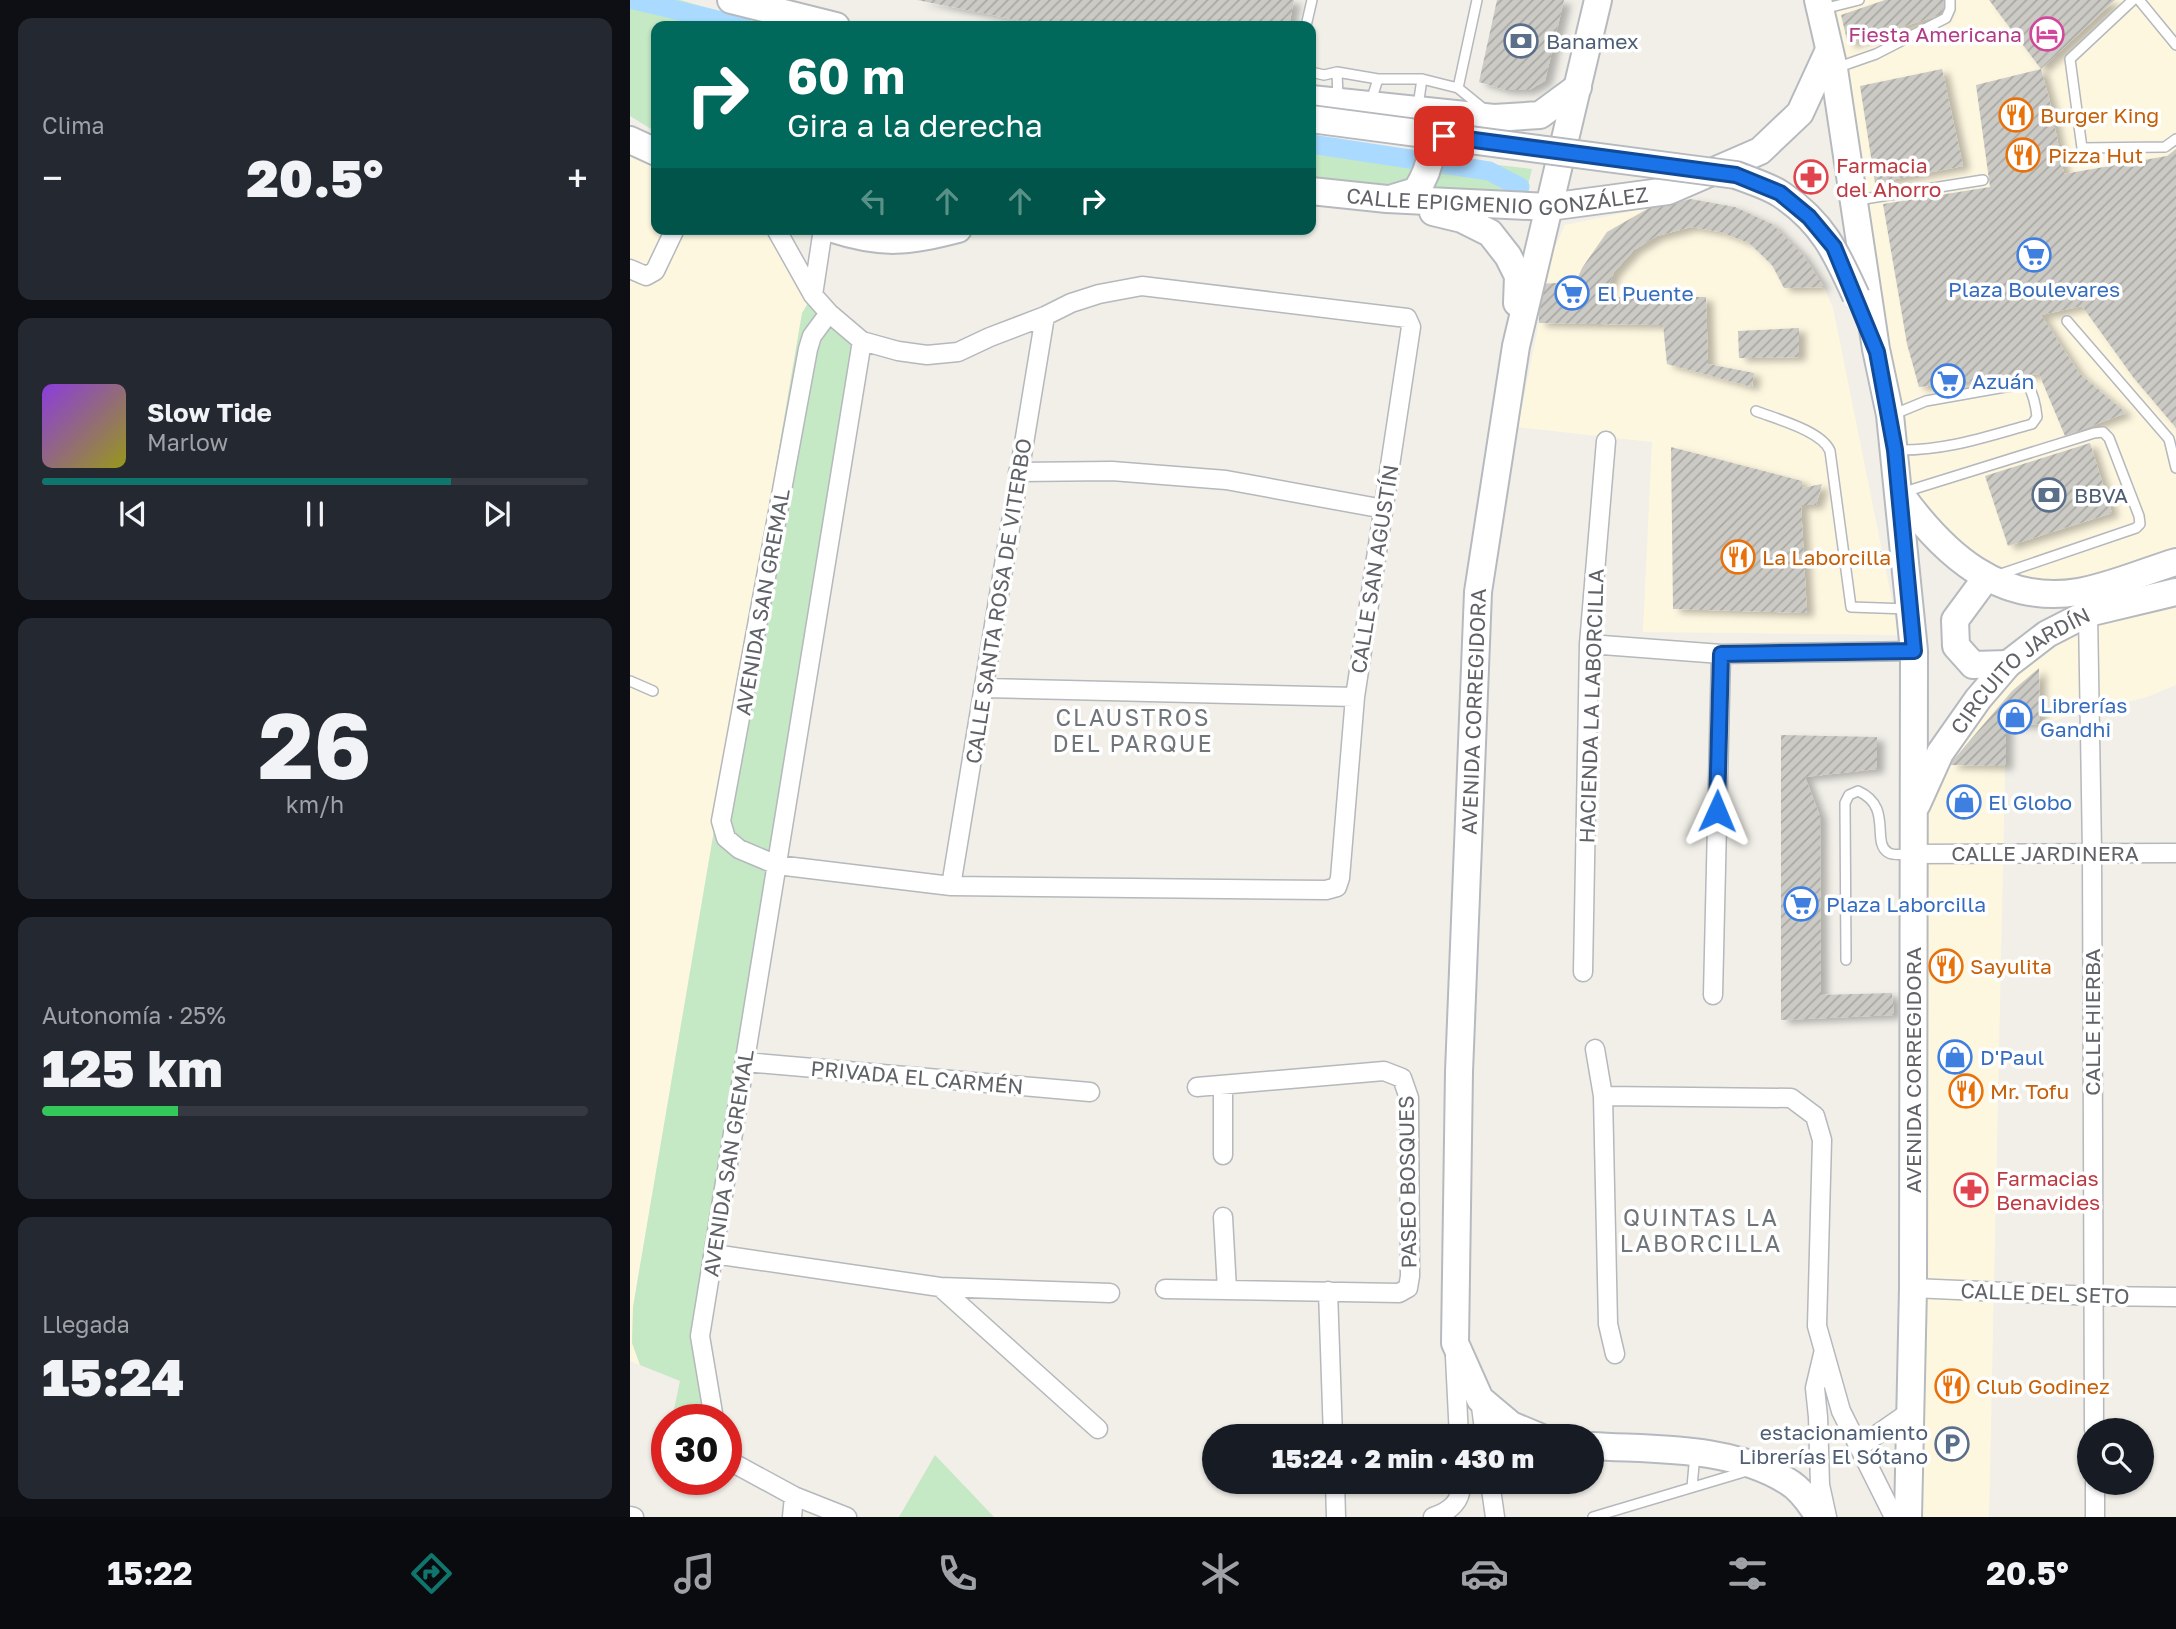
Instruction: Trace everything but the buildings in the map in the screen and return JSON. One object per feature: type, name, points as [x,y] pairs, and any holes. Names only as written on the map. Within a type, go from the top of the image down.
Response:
[{"type":"main road","name":"AVENIDA CORREGIDORA","points":[[1509,1424],[1480,1399],[1455,1343],[1459,1072],[1478,592],[1516,346],[1598,0]]},
{"type":"main road","points":[[741,1],[820,21]]},
{"type":"main road","name":"AVENIDA CORREGIDORA","points":[[1819,5],[1832,59],[1876,348],[1891,415],[1914,651],[1913,1288],[1908,1517]]},
{"type":"main road","name":"CALLE EPIGMENIO GONZÁLEZ","points":[[1316,192],[1387,199],[1549,207],[1668,191],[1760,151],[1800,113],[1832,59]]},
{"type":"main road","points":[[1316,100],[1494,118],[1540,115],[1577,87]]},
{"type":"main road","points":[[1387,199],[1416,191],[1428,164],[1432,145],[1428,127],[1418,112]]},
{"type":"main road","points":[[1316,120],[1736,175],[1780,193],[1809,217],[1834,247],[1876,348]]},
{"type":"main road","points":[[630,140],[651,150]]},
{"type":"main road","points":[[1387,199],[1462,219],[1490,233],[1508,256],[1518,276],[1516,346]]},
{"type":"main road","points":[[852,235],[895,242],[936,235]]},
{"type":"main road","name":"CIRCUITO JARDÍN","points":[[1900,493],[1920,521],[1949,551],[1986,578],[2041,594],[2079,592],[2176,562]]},
{"type":"main road","points":[[1986,578],[1955,620],[1956,646],[1973,665],[2008,664]]},
{"type":"main road","name":"CIRCUITO JARDÍN","points":[[1913,812],[1940,753],[1978,699],[2008,664],[2047,634],[2088,613],[2176,593]]},
{"type":"main road","points":[[1604,1447],[1695,1453],[1733,1459],[1790,1482],[1819,1517]]},
{"type":"street","points":[[630,269],[646,276],[654,271],[671,235]]},
{"type":"street","name":"CALLE SAN AGUSTÍN","points":[[777,865],[951,886],[1326,890],[1337,887],[1340,878],[1355,697],[1411,327],[1407,318],[1142,286],[1099,294],[1071,303],[958,352],[927,355],[898,351],[862,341],[829,313],[813,295],[779,235]]},
{"type":"street","points":[[813,295],[822,235]]},
{"type":"street","name":"AVENIDA SAN GREMAL","points":[[777,865],[739,849],[726,838],[722,821],[808,349],[812,336],[829,313]]},
{"type":"street","name":"CALLE SANTA ROSA DE VITERBO","points":[[951,886],[1045,316]]},
{"type":"street","name":"AVENIDA SAN GREMAL","points":[[711,1404],[700,1336],[862,341]]},
{"type":"street","name":"HACIENDA LA LABORCILLA","points":[[1583,972],[1589,644],[1606,441]]},
{"type":"street","points":[[1018,472],[1112,471],[1226,480],[1384,509]]},
{"type":"street","name":"CALLE HIERBA","points":[[2088,613],[2092,852],[2094,1418]]},
{"type":"street","points":[[1589,644],[1721,654],[1914,651]]},
{"type":"street","points":[[1713,995],[1721,654]]},
{"type":"street","points":[[984,688],[1355,697]]},
{"type":"street","name":"CALLE JARDINERA","points":[[1913,854],[2176,853]]},
{"type":"street","points":[[1595,1049],[1603,1096],[1608,1324],[1615,1354]]},
{"type":"street","name":"PRIVADA EL CARMÉN","points":[[745,1062],[1090,1092]]},
{"type":"street","name":"PASEO BOSQUES","points":[[1165,1290],[1399,1293],[1408,1288],[1410,1276],[1409,1098],[1402,1078],[1384,1070],[1197,1087]]},
{"type":"street","points":[[1223,1085],[1223,1155]]},
{"type":"street","points":[[1603,1096],[1791,1098],[1815,1116],[1822,1140],[1817,1326],[1841,1410],[1894,1517]]},
{"type":"street","points":[[1223,1217],[1227,1290]]},
{"type":"street","points":[[713,1254],[940,1287],[1110,1293]]},
{"type":"street","points":[[940,1287],[1097,1429]]},
{"type":"street","name":"CALLE DEL SETO","points":[[1913,1288],[2176,1297]]},
{"type":"street","points":[[1328,1291],[1333,1424]]},
{"type":"street","points":[[1455,1343],[1458,1424]]},
{"type":"street","points":[[1824,1351],[1815,1388],[1820,1485],[1827,1517]]},
{"type":"street","points":[[1480,1399],[1483,1424]]},
{"type":"street","points":[[1859,1447],[1911,1411]]},
{"type":"street","points":[[742,1468],[794,1496],[847,1517]]},
{"type":"street","points":[[1335,1494],[1336,1517]]},
{"type":"street","points":[[1433,1517],[1452,1508],[1459,1494]]},
{"type":"street","points":[[1492,1494],[1495,1517]]},
{"type":"street","points":[[2095,1495],[2095,1517]]},
{"type":"street","points":[[792,1517],[794,1496]]},
{"type":"lane","points":[[1308,21],[1312,0]]},
{"type":"lane","points":[[1458,88],[1477,0]]},
{"type":"lane","points":[[1819,5],[1859,0]]},
{"type":"lane","points":[[1832,59],[1887,49],[1946,18],[1950,0]]},
{"type":"lane","points":[[2133,0],[2070,59],[2082,148],[2165,147],[2176,139]]},
{"type":"lane","points":[[2139,0],[2176,45]]},
{"type":"lane","points":[[1316,73],[1324,75],[1337,72],[1378,79],[1422,79],[1458,88],[1494,118]]},
{"type":"lane","points":[[1337,72],[1338,103]]},
{"type":"lane","points":[[1370,107],[1378,79]]},
{"type":"lane","points":[[1418,112],[1422,79]]},
{"type":"lane","points":[[1853,201],[1983,180]]},
{"type":"lane","points":[[2067,321],[2169,439],[2176,468]]},
{"type":"lane","points":[[1891,415],[1926,401],[2022,384],[2028,384],[2037,412],[2032,424],[1954,446],[1895,450]]},
{"type":"lane","points":[[2132,397],[2141,390]]},
{"type":"lane","points":[[1756,411],[1826,442],[1830,451],[1851,607],[1910,609]]},
{"type":"lane","points":[[1900,493],[2103,432],[2109,438],[2140,524],[2136,528],[1986,578]]},
{"type":"lane","points":[[1844,558],[1905,557]]},
{"type":"lane","points":[[630,681],[653,691]]},
{"type":"lane","points":[[1846,960],[1845,803],[1849,795],[1858,791],[1870,797],[1876,805],[1885,851],[1891,854],[1913,854]]},
{"type":"lane","points":[[1692,1488],[1695,1453]]},
{"type":"lane","points":[[1593,1517],[1758,1468]]},
{"type":"shaded area","points":[[1818,0],[2176,0],[2176,562],[2079,592],[1986,578],[1900,493]]},
{"type":"shaded area","points":[[630,140],[651,150],[651,235],[779,235],[813,295],[802,313],[633,1307],[632,1343],[640,1365],[630,1361]]},
{"type":"shaded area","points":[[1691,199],[1735,207],[1772,224],[1803,255],[1824,287],[1833,308],[1899,635],[1643,632],[1652,442],[1518,427],[1539,323],[1538,284],[1565,225]]},
{"type":"shaded area","points":[[2176,592],[2176,685],[2147,697],[2040,724],[2006,725],[1989,1517],[1908,1517],[1913,812],[1940,753],[2047,634]]},
{"type":"green space","points":[[630,0],[680,0],[753,21],[651,21],[651,129],[630,116]]},
{"type":"green space","points":[[1316,144],[1532,169],[1524,201],[1366,187],[1316,179]]},
{"type":"green space","points":[[813,295],[862,341],[700,1336],[711,1404],[675,1404],[680,1381],[640,1365],[632,1343],[633,1307],[802,313]]},
{"type":"green space","points":[[935,1455],[994,1517],[899,1517]]},
{"type":"waterway","points":[[634,0],[722,21]]},
{"type":"waterway","points":[[1316,145],[1489,171],[1520,187]]},
{"type":"place","name":"Fiesta Americana","points":[[2047,34]]},
{"type":"place","name":"Banamex","points":[[1521,41]]},
{"type":"place","name":"Burger King","points":[[2016,115]]},
{"type":"place","name":"Pizza Hut","points":[[2023,155]]},
{"type":"place","name":"Farmacia del Ahorro","points":[[1811,177]]},
{"type":"place","name":"Plaza Boulevares","points":[[2034,255]]},
{"type":"place","name":"El Puente","points":[[1572,293]]},
{"type":"place","name":"Azuán","points":[[1948,381]]},
{"type":"place","name":"BBVA","points":[[2049,495]]},
{"type":"place","name":"La Laborcilla","points":[[1738,557]]},
{"type":"place","name":"Librerías Gandhi","points":[[2015,717]]},
{"type":"place","name":"El Globo","points":[[1964,802]]},
{"type":"place","name":"Plaza Laborcilla","points":[[1801,904]]},
{"type":"place","name":"Sayulita","points":[[1946,966]]},
{"type":"place","name":"D'Paul","points":[[1955,1057]]},
{"type":"place","name":"Mr. Tofu","points":[[1966,1091]]},
{"type":"place","name":"Farmacias Benavides","points":[[1971,1190]]},
{"type":"place","name":"Club Godinez","points":[[1952,1386]]},
{"type":"place","name":"estacionamiento Librerías El Sótano","points":[[1952,1444]]},
{"type":"district","name":"CLAUSTROS DEL PARQUE","points":[[1133,730]]},
{"type":"district","name":"QUINTAS LA LABORCILLA","points":[[1701,1230]]},
{"type":"route","points":[[1444,136],[1736,175],[1780,193],[1809,217],[1834,247],[1856,296],[1877,352],[1891,415],[1914,651],[1721,654],[1717,811]]}]
